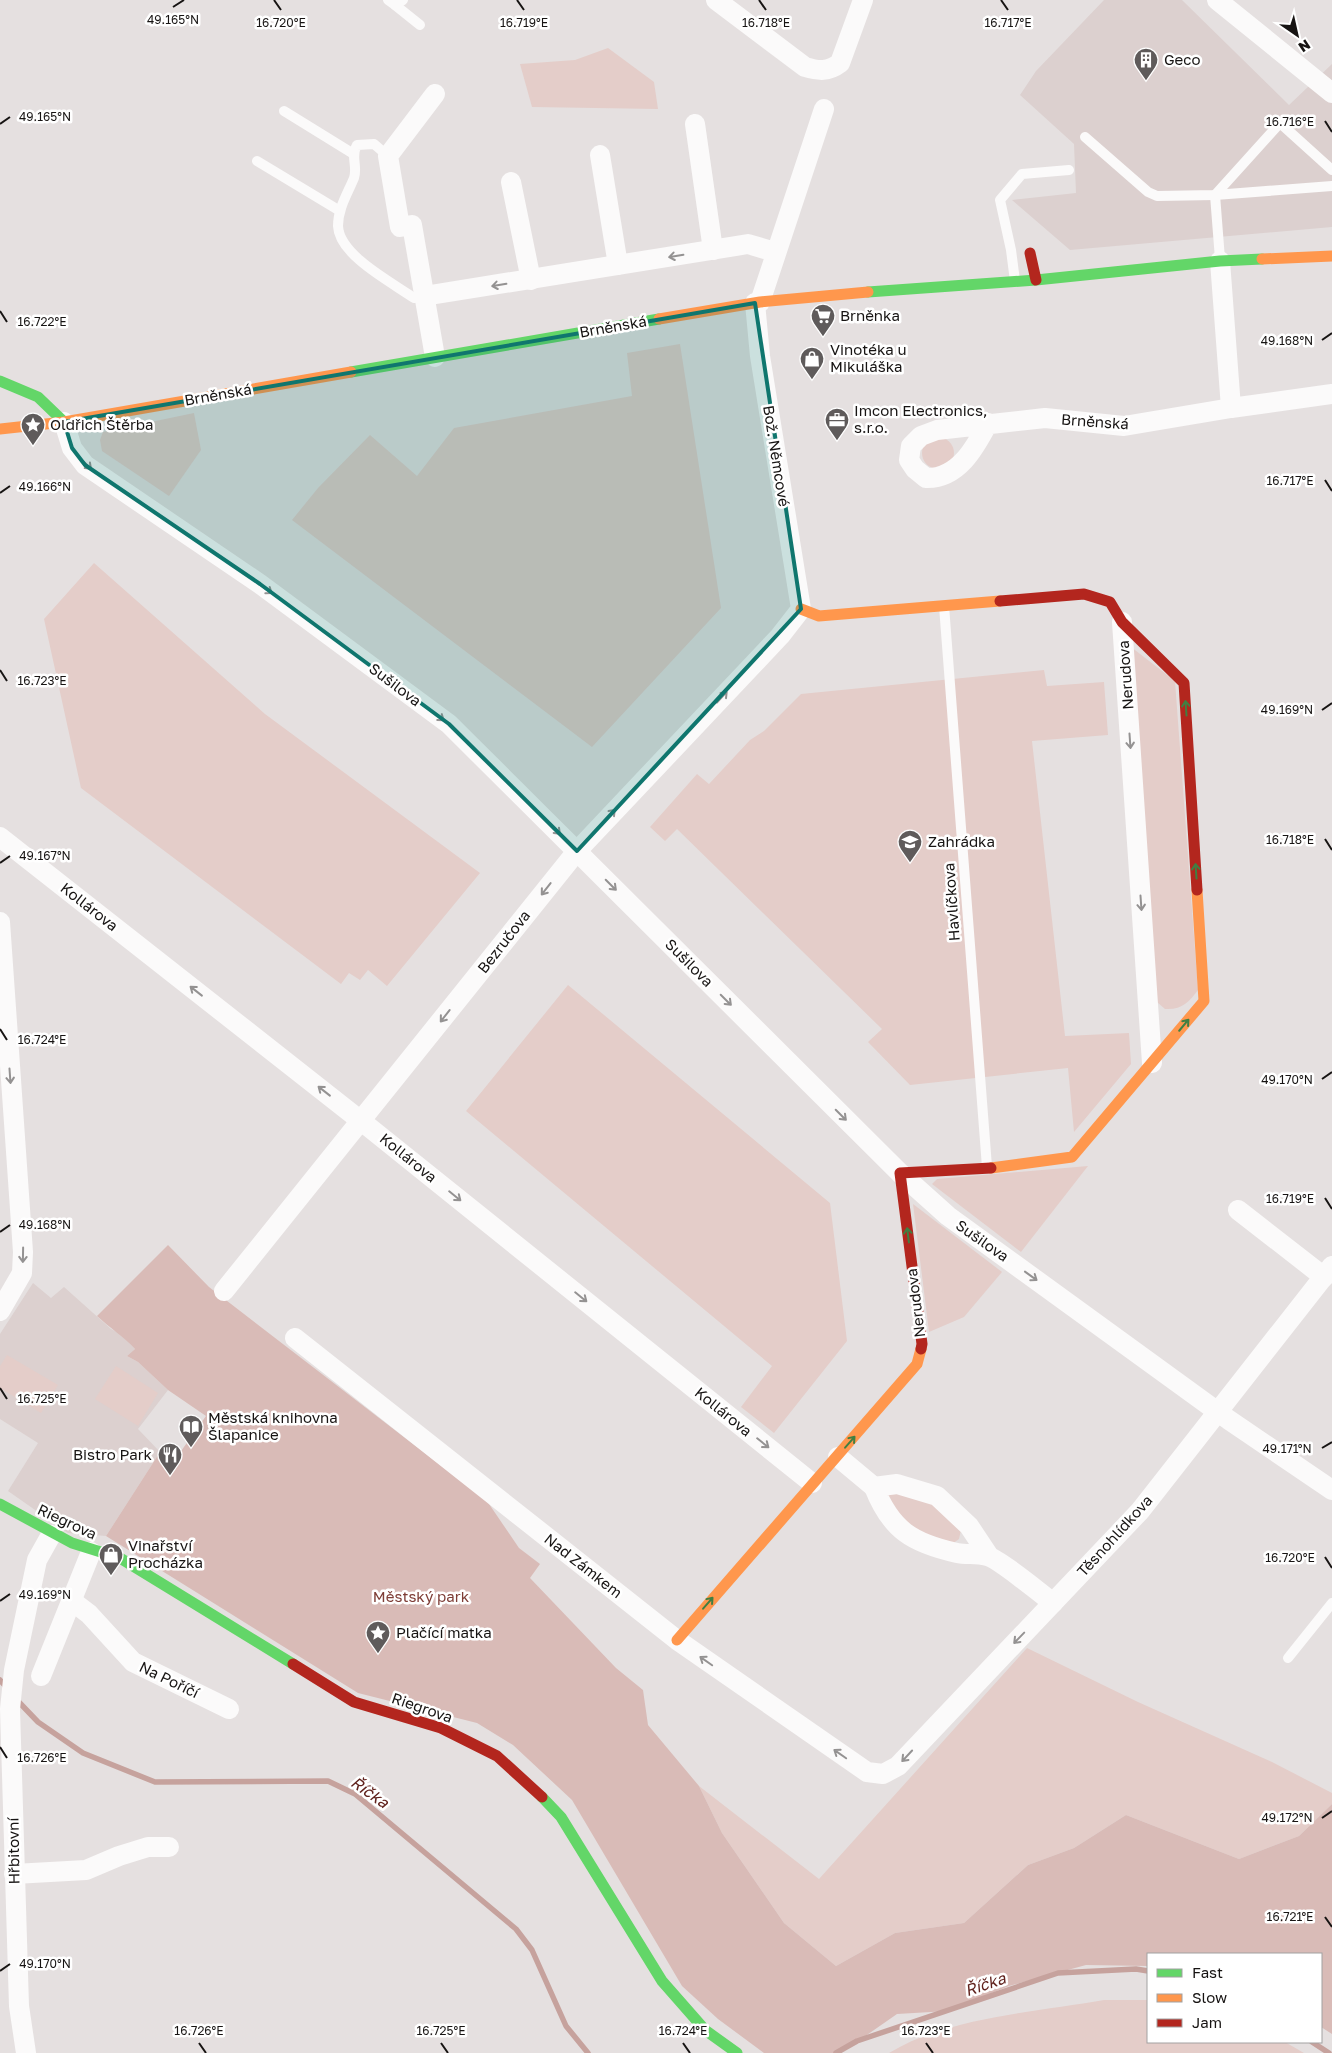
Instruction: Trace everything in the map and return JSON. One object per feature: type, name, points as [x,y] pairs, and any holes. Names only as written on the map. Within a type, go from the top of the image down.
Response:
[{"type":"street","points":[[716,0],[805,68],[821,71],[833,68],[840,62],[863,0]]},
{"type":"street","points":[[1217,0],[1332,93]]},
{"type":"street","points":[[435,94],[388,156],[400,227],[412,225],[435,357]]},
{"type":"street","points":[[758,303],[824,109]]},
{"type":"street","points":[[694,124],[713,250]]},
{"type":"street","points":[[600,155],[618,266]]},
{"type":"street","points":[[511,182],[531,280]]},
{"type":"street","points":[[424,296],[748,244],[776,252]]},
{"type":"street","points":[[1030,253],[1036,280]]},
{"type":"street","name":"Brněnská","points":[[0,430],[64,422],[758,303],[871,292],[1015,282],[1220,261],[1332,256]]},
{"type":"street","points":[[1220,261],[1231,408]]},
{"type":"street","name":"Bož. Němcové","points":[[758,303],[759,347],[801,608]]},
{"type":"street","points":[[0,381],[38,397],[64,422]]},
{"type":"street","name":"Brněnská","points":[[988,423],[1045,418],[1124,426],[1231,408],[1332,394]]},
{"type":"street","name":"Sušilova","points":[[64,422],[72,448],[85,465],[260,584],[449,724],[900,1173],[948,1216],[1219,1412],[1332,1490]]},
{"type":"street","points":[[801,608],[819,616],[1084,594],[1110,602],[1122,622]]},
{"type":"street","name":"Bezručova","points":[[224,1291],[362,1122],[577,851],[780,636],[801,608]]},
{"type":"street","name":"Nerudova","points":[[1122,622],[1152,1063]]},
{"type":"street","name":"Nerudova","points":[[677,1640],[917,1364],[922,1344],[900,1173],[987,1168],[1072,1157],[1204,1001],[1184,683],[1122,622]]},
{"type":"street","name":"Kollárova","points":[[0,837],[362,1122],[812,1483]]},
{"type":"street","points":[[0,922],[2,984],[24,1252],[22,1273],[0,1311]]},
{"type":"street","name":"Těsnohlídkova","points":[[883,1774],[898,1766],[1140,1511],[1328,1272],[1238,1210]]},
{"type":"street","name":"Nad Zámkem","points":[[295,1338],[677,1640],[867,1772],[883,1774]]},
{"type":"street","points":[[838,1457],[874,1487],[882,1509],[897,1527],[916,1540],[957,1553],[989,1556]]},
{"type":"street","points":[[874,1487],[897,1484],[937,1496],[969,1526],[989,1556],[1053,1603]]},
{"type":"street","name":"Riegrova","points":[[0,1504],[51,1535],[90,1552],[120,1558],[354,1702],[441,1728],[497,1756],[530,1785],[561,1817],[662,1981],[706,2030],[737,2053]]},
{"type":"street","name":"Hřbitovní","points":[[26,2053],[19,2006],[14,1874],[7,1829],[10,1709],[14,1670],[37,1560],[51,1535]]},
{"type":"street","points":[[41,1676],[90,1552]]},
{"type":"street","name":"Na Poříčí","points":[[72,1601],[90,1614],[133,1662],[229,1709]]},
{"type":"street","points":[[14,1874],[86,1870],[119,1856],[148,1847],[169,1847]]},
{"type":"lane","points":[[395,2],[420,25]]},
{"type":"lane","points":[[284,111],[352,153]]},
{"type":"lane","points":[[1220,261],[1215,195],[1280,123],[1332,170]]},
{"type":"lane","points":[[1085,137],[1148,192],[1157,196],[1215,195],[1332,186]]},
{"type":"lane","points":[[388,156],[374,144],[357,145],[352,153],[355,176],[340,211],[338,226],[340,235],[343,244],[352,254],[414,298],[424,296]]},
{"type":"lane","points":[[257,161],[340,211]]},
{"type":"lane","points":[[1015,282],[1011,250],[1000,200],[1022,174],[1069,170]]},
{"type":"lane","name":"Havlíčkova","points":[[944,605],[987,1168]]},
{"type":"lane","points":[[1288,1658],[1332,1603]]},
{"type":"highlighted area","points":[[755,303],[801,609],[577,851],[449,724],[260,584],[85,465],[72,448],[64,422]]},
{"type":"shaded area","points":[[1104,0],[1182,0],[1289,105],[1332,64],[1332,227],[1070,250],[1012,200],[1076,193],[1074,144],[1020,95],[1036,71]]},
{"type":"shaded area","points":[[608,48],[654,82],[658,109],[532,107],[520,64],[575,60]]},
{"type":"shaded area","points":[[680,344],[721,608],[592,747],[292,520],[318,488],[370,435],[417,476],[454,428],[632,396],[627,353]]},
{"type":"shaded area","points":[[194,413],[201,450],[169,496],[102,451],[100,440],[103,432]]},
{"type":"shaded area","points":[[938,437],[944,438],[949,442],[953,447],[953,459],[949,464],[944,468],[938,469],[932,468],[927,464],[923,459],[922,453],[923,447],[927,442],[932,438]]},
{"type":"shaded area","points":[[94,563],[265,714],[480,873],[387,986],[368,970],[360,980],[349,973],[341,984],[81,788],[44,619]]},
{"type":"shaded area","points":[[1131,647],[1175,681],[1198,990],[1181,1007],[1171,1009],[1165,1009],[1157,1002]]},
{"type":"shaded area","points":[[1044,670],[1047,686],[1104,682],[1108,735],[1032,741],[1065,1036],[1129,1033],[1131,1064],[1074,1132],[1068,1068],[910,1085],[868,1042],[882,1029],[677,829],[665,841],[650,827],[697,774],[709,784],[750,740],[764,731],[801,694]]},
{"type":"shaded area","points":[[568,985],[830,1203],[847,1341],[774,1433],[741,1407],[772,1366],[466,1111]]},
{"type":"shaded area","points":[[1088,1166],[1021,1252],[932,1184],[937,1179]]},
{"type":"shaded area","points":[[913,1204],[1002,1272],[964,1317],[929,1332]]},
{"type":"shaded area","points":[[33,1283],[51,1298],[64,1287],[111,1329],[121,1334],[135,1349],[127,1356],[138,1362],[168,1390],[138,1429],[160,1452],[106,1536],[68,1533],[8,1491],[38,1443],[0,1419],[0,1334]]},
{"type":"shaded area","points":[[7,1355],[58,1385],[41,1413],[0,1388],[0,1366]]},
{"type":"shaded area","points":[[116,1366],[158,1393],[138,1426],[95,1399]]},
{"type":"shaded area","points":[[896,1490],[931,1501],[961,1530],[959,1539],[952,1544],[901,1524],[886,1495]]},
{"type":"shaded area","points":[[1027,1648],[1138,1702],[1272,1762],[1332,1793],[1332,1804],[1299,1836],[1239,1859],[1126,1815],[1074,1848],[1028,1865],[964,1923],[895,1933],[836,1966],[784,1923],[722,1833],[699,1786],[819,1879]]},
{"type":"shaded area","points":[[1104,2000],[1147,2000],[1147,2043],[1287,2043],[1304,2053],[889,2053],[912,2041],[938,2031],[993,2017]]},
{"type":"green space","name":"Městský park","points":[[168,1245],[209,1287],[487,1501],[519,1548],[540,1564],[530,1578],[616,1668],[643,1690],[648,1725],[699,1786],[722,1833],[784,1923],[836,1966],[895,1933],[964,1923],[1028,1865],[1074,1848],[1126,1815],[1239,1859],[1299,1836],[1332,1804],[1332,2034],[1322,2028],[1322,1953],[1147,1953],[1147,1966],[1086,1965],[1009,1986],[948,2011],[897,2014],[841,2053],[764,2053],[718,2019],[682,1986],[572,1800],[513,1745],[477,1723],[358,1693],[106,1536],[160,1452],[174,1461],[206,1416],[168,1390],[138,1362],[127,1356],[135,1349],[97,1316]]},
{"type":"waterway","name":"Říčka","points":[[0,1680],[8,1689]]},
{"type":"waterway","name":"Říčka","points":[[15,1698],[38,1722],[83,1753],[155,1782],[328,1781],[355,1794],[516,1929],[532,1950],[566,2026],[588,2053]]},
{"type":"waterway","name":"Říčka","points":[[836,2053],[857,2041],[1058,1973],[1136,1969],[1147,1971]]},
{"type":"waterway","name":"Říčka","points":[[1314,2043],[1329,2053]]},
{"type":"traffic: fast","points":[[868,292],[1036,280],[1220,261],[1262,259]]},
{"type":"traffic: fast","points":[[351,372],[659,319]]},
{"type":"traffic: fast","points":[[0,381],[38,397],[64,422]]},
{"type":"traffic: fast","points":[[0,1504],[72,1543],[120,1558],[293,1664]]},
{"type":"traffic: fast","points":[[542,1797],[561,1817],[662,1981],[705,2030],[737,2053]]},
{"type":"traffic: slow","points":[[1262,259],[1332,256]]},
{"type":"traffic: slow","points":[[659,319],[760,302],[868,292]]},
{"type":"traffic: slow","points":[[0,429],[64,422],[351,372]]},
{"type":"traffic: slow","points":[[801,609],[819,616],[1000,601]]},
{"type":"traffic: slow","points":[[991,1168],[1072,1157],[1204,1001],[1197,890]]},
{"type":"traffic: slow","points":[[677,1640],[917,1364],[921,1349]]},
{"type":"traffic: jam","points":[[1030,253],[1036,280]]},
{"type":"traffic: jam","points":[[1000,601],[1084,594],[1110,602],[1122,622],[1184,683],[1197,890]]},
{"type":"traffic: jam","points":[[921,1349],[922,1344],[900,1173],[991,1168]]},
{"type":"traffic: jam","points":[[293,1664],[354,1702],[441,1728],[497,1756],[542,1797]]},
{"type":"place","name":"Geco","points":[[1146,81]]},
{"type":"place","name":"Brněnka","points":[[823,337]]},
{"type":"place","name":"Vinotéka u Mikuláška","points":[[812,380]]},
{"type":"place","name":"Imcon Electronics, s.r.o.","points":[[837,441]]},
{"type":"place","name":"Oldřich Štěrba","points":[[33,446]]},
{"type":"place","name":"Zahrádka","points":[[910,863]]},
{"type":"place","name":"Městská knihovna Šlapanice","points":[[191,1448]]},
{"type":"place","name":"Bistro Park","points":[[170,1476]]},
{"type":"place","name":"Vinařství Procházka","points":[[111,1576]]},
{"type":"place","name":"Plačící matka","points":[[378,1654]]}]
